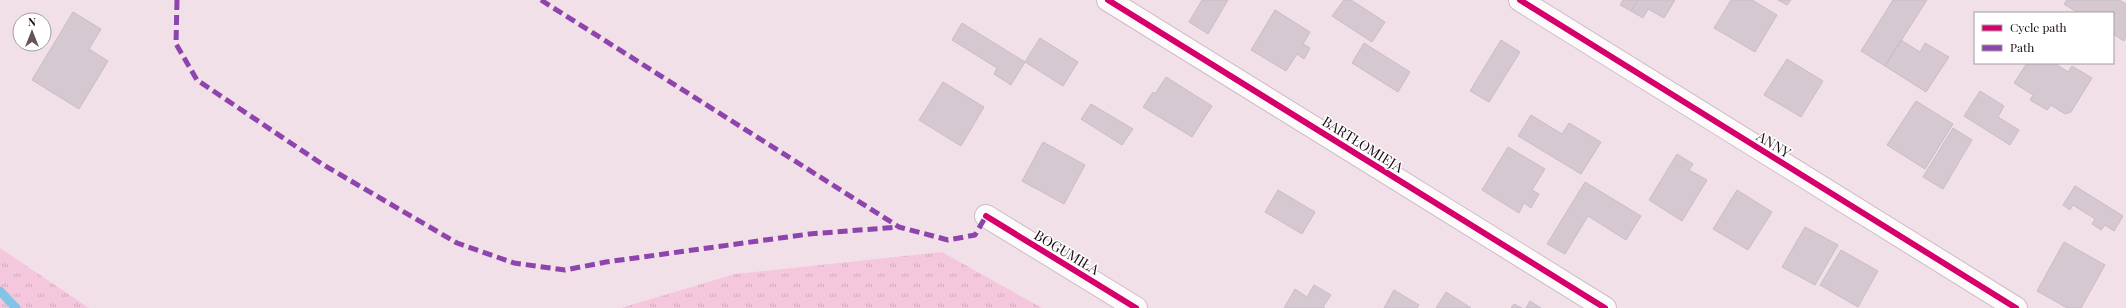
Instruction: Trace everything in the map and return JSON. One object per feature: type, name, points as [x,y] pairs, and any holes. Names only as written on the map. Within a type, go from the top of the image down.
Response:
[{"type":"street","name":"BARTŁOMIEJA","points":[[1108,0],[1605,308]]},
{"type":"street","name":"ANNY","points":[[1520,0],[2016,308]]},
{"type":"street","name":"BOGUMIŁA","points":[[986,216],[1136,308]]},
{"type":"green space","points":[[0,248],[89,308],[0,308]]},
{"type":"green space","points":[[942,252],[1042,308],[621,308],[735,274]]},
{"type":"building","points":[[1202,0],[1228,0],[1208,34],[1189,22]]},
{"type":"building","points":[[1344,0],[1351,0],[1385,22],[1372,42],[1332,16]]},
{"type":"building","points":[[1623,0],[1638,0],[1631,11],[1620,5]]},
{"type":"building","points":[[1638,0],[1675,0],[1664,18],[1648,9],[1643,18],[1631,11]]},
{"type":"building","points":[[1731,0],[1752,0],[1777,15],[1755,52],[1714,28]]},
{"type":"building","points":[[1778,0],[1791,0],[1787,5]]},
{"type":"building","points":[[1893,0],[1927,0],[1885,66],[1861,51]]},
{"type":"building","points":[[2067,0],[2119,0],[2126,4],[2126,37],[2124,41],[2114,35],[2114,12],[2076,12],[2064,4]]},
{"type":"building","points":[[1275,10],[1310,32],[1303,44],[1310,48],[1304,59],[1297,54],[1286,71],[1251,50]]},
{"type":"building","points":[[73,12],[101,29],[89,49],[108,61],[79,109],[32,80],[49,52],[52,52],[52,47]]},
{"type":"building","points":[[962,23],[1025,62],[1011,85],[994,74],[997,68],[952,40]]},
{"type":"building","points":[[1040,38],[1078,62],[1063,86],[1025,62]]},
{"type":"building","points":[[1501,40],[1520,52],[1489,102],[1470,91]]},
{"type":"building","points":[[1901,40],[1920,52],[1925,43],[1949,57],[1926,92],[1885,66]]},
{"type":"building","points":[[1364,43],[1410,72],[1398,92],[1352,63]]},
{"type":"building","points":[[1787,59],[1823,81],[1801,117],[1764,95]]},
{"type":"building","points":[[2026,64],[2056,64],[2068,72],[2072,66],[2092,78],[2071,112],[2065,114],[2051,105],[2047,110],[2030,100],[2033,95],[2014,83]]},
{"type":"building","points":[[1166,77],[1212,106],[1192,137],[1143,107],[1153,92],[1155,94]]},
{"type":"building","points":[[943,82],[984,107],[961,146],[919,120]]},
{"type":"building","points":[[1980,91],[2004,106],[1998,117],[2019,130],[2010,145],[1964,116]]},
{"type":"building","points":[[1916,101],[1953,124],[1925,169],[1887,145]]},
{"type":"building","points":[[1091,104],[1133,129],[1122,145],[1081,119]]},
{"type":"building","points":[[1531,115],[1562,134],[1569,123],[1601,142],[1581,174],[1518,136]]},
{"type":"building","points":[[1953,128],[1972,140],[1943,189],[1923,177]]},
{"type":"building","points":[[1043,142],[1085,165],[1064,204],[1022,181]]},
{"type":"building","points":[[1508,147],[1545,169],[1532,190],[1539,194],[1531,208],[1524,203],[1519,213],[1482,190]]},
{"type":"building","points":[[1677,154],[1693,164],[1689,170],[1707,180],[1682,221],[1649,200]]},
{"type":"building","points":[[1585,182],[1641,216],[1626,240],[1588,216],[1565,254],[1547,244]]},
{"type":"building","points":[[2075,186],[2123,216],[2114,231],[2105,225],[2101,230],[2092,224],[2095,219],[2073,205],[2070,210],[2063,205]]},
{"type":"building","points":[[1278,190],[1315,212],[1302,234],[1265,212]]},
{"type":"building","points":[[1737,190],[1772,212],[1748,250],[1713,229]]},
{"type":"building","points":[[1805,227],[1838,245],[1815,285],[1782,267]]},
{"type":"building","points":[[2064,242],[2105,265],[2081,308],[2067,308],[2037,291]]},
{"type":"building","points":[[1841,250],[1878,271],[1858,307],[1820,285]]},
{"type":"building","points":[[1314,285],[1331,295],[1323,307],[1325,308],[1284,308],[1295,289],[1307,297]]},
{"type":"building","points":[[1394,290],[1419,305],[1417,308],[1384,308]]},
{"type":"building","points":[[1446,292],[1471,308],[1436,308]]},
{"type":"building","points":[[1530,301],[1541,308],[1526,308]]},
{"type":"building","points":[[1514,304],[1522,308],[1511,308]]},
{"type":"waterway","points":[[0,291],[16,308]]},
{"type":"marked path","points":[[177,0],[176,44],[197,80],[322,164],[457,243],[514,263],[565,270],[606,262],[809,234],[899,227]]},
{"type":"marked path","points":[[541,0],[899,227],[948,240],[975,235],[986,216]]},
{"type":"cycle path","points":[[1108,0],[1605,308]]},
{"type":"cycle path","points":[[1520,0],[2016,308]]},
{"type":"cycle path","points":[[986,216],[1136,308]]}]
